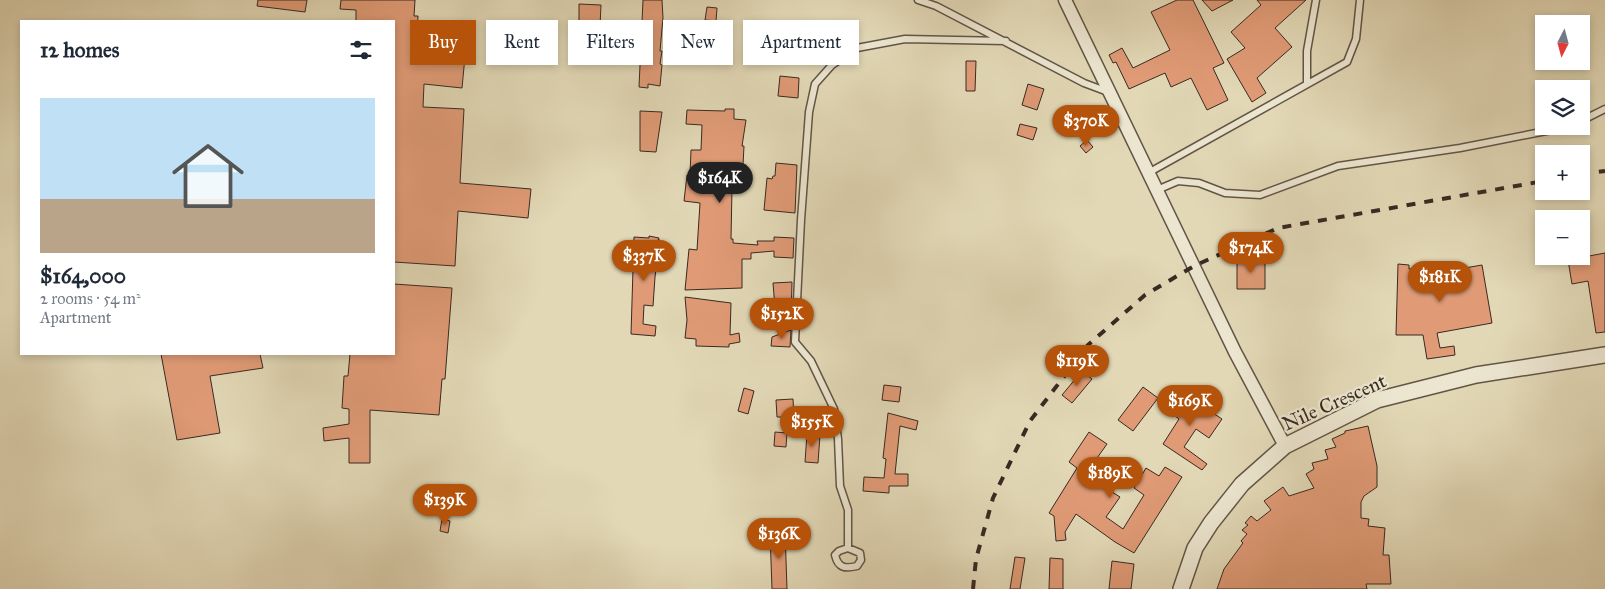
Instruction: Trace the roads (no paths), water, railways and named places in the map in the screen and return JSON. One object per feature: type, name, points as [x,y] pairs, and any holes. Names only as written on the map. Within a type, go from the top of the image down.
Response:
[{"type":"street","points":[[1064,0],[1235,352],[1285,446]]},
{"type":"street","name":"Nile Crescent","points":[[1181,589],[1195,548],[1211,524],[1242,484],[1285,446],[1377,400],[1476,375],[1605,355]]},
{"type":"lane","points":[[918,0],[936,6],[1084,83],[1110,92]]},
{"type":"lane","points":[[1307,84],[1307,51],[1316,0]]},
{"type":"lane","points":[[1148,173],[1346,62],[1356,39],[1360,0]]},
{"type":"lane","points":[[848,548],[848,510],[840,486],[838,439],[834,409],[811,361],[795,342],[809,112],[815,84],[832,65],[857,48],[904,39],[1006,41]]},
{"type":"lane","points":[[1590,117],[1605,109]]},
{"type":"lane","points":[[1157,190],[1178,181],[1199,183],[1225,193],[1260,195],[1338,166],[1460,148],[1535,133]]},
{"type":"railway","points":[[1590,173],[1605,171]]},
{"type":"railway","points":[[973,589],[976,559],[993,498],[1030,421],[1088,345],[1145,295],[1194,266],[1278,228],[1535,183]]}]
